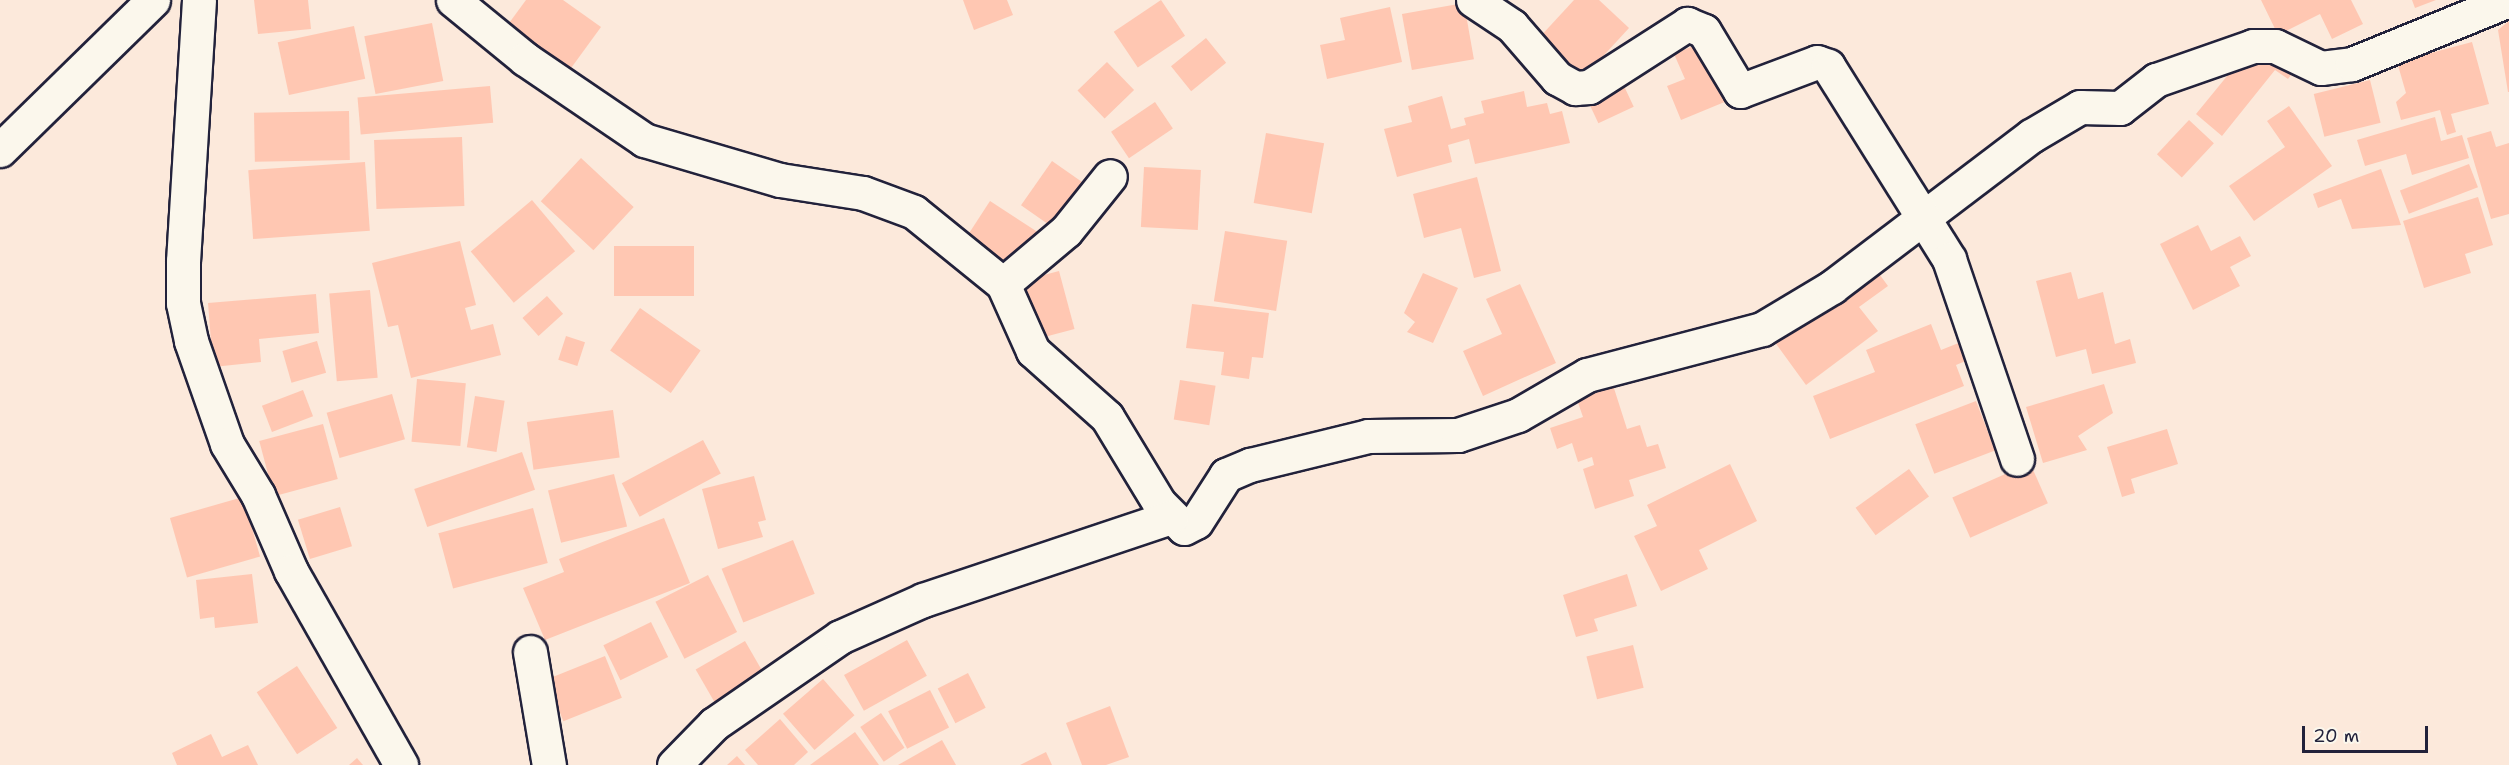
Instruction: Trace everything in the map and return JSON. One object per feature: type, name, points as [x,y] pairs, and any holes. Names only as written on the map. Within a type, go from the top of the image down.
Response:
[{"type":"street","points":[[0,150],[153,0]]},
{"type":"street","points":[[199,0],[183,261],[183,303],[191,340],[227,444],[258,495],[291,571],[401,765]]},
{"type":"street","points":[[453,0],[525,59],[644,140],[780,180],[863,194],[914,212],[1003,284],[1033,351],[1107,417],[1177,526],[1193,525],[1226,475],[1250,465],[1368,436],[1458,435],[1518,415],[1587,375],[1762,330],[1926,219],[2038,131],[2080,107],[2120,108],[2156,80],[2253,46],[2275,46],[2321,68],[2352,64],[2509,0]]},
{"type":"street","points":[[1473,0],[1512,26],[1557,78],[1575,88],[1589,87],[1687,24],[1704,31],[1740,91],[1824,63],[1949,258],[2017,459]]},
{"type":"street","points":[[1003,284],[1066,231],[1110,176]]},
{"type":"street","points":[[674,765],[714,724],[840,637],[923,600],[1171,517]]},
{"type":"street","points":[[530,652],[549,765]]},
{"type":"building","points":[[254,0],[308,0],[311,29],[258,34]]},
{"type":"building","points":[[526,0],[563,0],[601,27],[566,75],[504,30]]},
{"type":"building","points":[[963,0],[1007,0],[1013,15],[974,30]]},
{"type":"building","points":[[1161,0],[1185,36],[1138,68],[1114,32]]},
{"type":"building","points":[[1574,0],[1599,0],[1629,28],[1582,79],[1538,39]]},
{"type":"building","points":[[2261,0],[2351,0],[2363,24],[2332,39],[2320,14],[2278,35]]},
{"type":"building","points":[[2412,0],[2436,0],[2415,8]]},
{"type":"building","points":[[1464,3],[1474,59],[1412,70],[1402,14]]},
{"type":"building","points":[[1390,7],[1402,62],[1327,79],[1320,45],[1345,40],[1340,18]]},
{"type":"building","points":[[2509,21],[2509,92],[2508,92],[2498,30]]},
{"type":"building","points":[[432,23],[443,81],[376,94],[364,36]]},
{"type":"building","points":[[354,26],[365,79],[289,95],[278,42]]},
{"type":"building","points":[[1206,38],[1226,63],[1191,91],[1171,66]]},
{"type":"building","points":[[1703,42],[1727,101],[1681,120],[1667,86],[1685,79],[1674,54]]},
{"type":"building","points":[[2472,42],[2489,104],[2451,114],[2456,132],[2447,135],[2440,110],[2401,120],[2396,102],[2406,93],[2397,62]]},
{"type":"building","points":[[2271,53],[2294,71],[2288,79],[2275,70],[2222,136],[2196,114],[2241,59]]},
{"type":"building","points":[[1107,62],[1134,90],[1105,119],[1078,90]]},
{"type":"building","points":[[2370,80],[2381,123],[2324,137],[2314,94]]},
{"type":"building","points":[[490,86],[493,123],[361,134],[358,98]]},
{"type":"building","points":[[1624,86],[1634,107],[1598,123],[1589,102]]},
{"type":"building","points":[[1524,91],[1527,107],[1547,103],[1550,114],[1562,111],[1570,143],[1475,164],[1469,139],[1448,145],[1452,162],[1397,177],[1384,129],[1412,122],[1408,106],[1442,96],[1451,129],[1466,125],[1464,118],[1484,113],[1481,101]]},
{"type":"building","points":[[1155,102],[1173,129],[1129,158],[1111,132]]},
{"type":"building","points":[[2289,106],[2332,166],[2254,221],[2229,186],[2285,147],[2267,121]]},
{"type":"building","points":[[349,111],[350,160],[255,162],[254,113]]},
{"type":"building","points":[[2435,117],[2441,141],[2462,135],[2469,158],[2412,175],[2406,154],[2365,166],[2357,140]]},
{"type":"building","points":[[2189,120],[2214,143],[2182,178],[2157,154]]},
{"type":"building","points":[[2491,131],[2496,147],[2509,143],[2509,214],[2491,219],[2467,138]]},
{"type":"building","points":[[1266,133],[1324,143],[1312,213],[1254,203]]},
{"type":"building","points":[[462,137],[464,206],[376,209],[374,140]]},
{"type":"building","points":[[581,158],[634,207],[593,250],[541,201]]},
{"type":"building","points":[[1052,161],[1089,187],[1058,231],[1021,205]]},
{"type":"building","points":[[365,162],[370,231],[253,239],[248,170]]},
{"type":"building","points":[[2469,164],[2478,187],[2409,214],[2400,191]]},
{"type":"building","points":[[1144,167],[1201,170],[1198,230],[1141,227]]},
{"type":"building","points":[[2381,169],[2401,225],[2352,229],[2341,199],[2318,208],[2313,194]]},
{"type":"building","points":[[1477,177],[1501,271],[1474,278],[1461,228],[1424,238],[1413,194]]},
{"type":"building","points":[[2478,197],[2493,245],[2465,254],[2471,273],[2424,288],[2403,221]]},
{"type":"building","points":[[532,200],[575,251],[514,303],[471,251]]},
{"type":"building","points":[[990,201],[1040,234],[1014,274],[964,241]]},
{"type":"building","points":[[2198,225],[2211,251],[2240,236],[2251,256],[2230,267],[2240,286],[2193,310],[2160,244]]},
{"type":"building","points":[[1225,231],[1287,241],[1276,311],[1214,301]]},
{"type":"building","points":[[460,241],[476,305],[465,308],[471,330],[493,324],[501,355],[411,378],[398,325],[388,327],[372,263]]},
{"type":"building","points":[[614,246],[694,246],[694,296],[614,296]]},
{"type":"building","points":[[1874,267],[1888,286],[1859,307],[1878,331],[1806,385],[1774,341]]},
{"type":"building","points":[[1059,271],[1075,329],[1034,340],[1018,282]]},
{"type":"building","points":[[2071,272],[2078,299],[2103,292],[2115,344],[2130,339],[2136,363],[2092,374],[2086,349],[2056,357],[2036,281]]},
{"type":"building","points":[[1423,273],[1458,288],[1433,343],[1407,332],[1415,322],[1404,313]]},
{"type":"building","points":[[1520,284],[1556,363],[1483,396],[1463,351],[1502,334],[1486,299]]},
{"type":"building","points":[[370,290],[378,378],[337,381],[329,294]]},
{"type":"building","points":[[316,294],[319,333],[259,339],[261,362],[213,367],[208,303]]},
{"type":"building","points":[[547,296],[563,314],[539,336],[522,318]]},
{"type":"building","points":[[1192,304],[1269,313],[1263,358],[1252,357],[1249,379],[1221,375],[1224,352],[1186,348]]},
{"type":"building","points":[[640,308],[701,350],[671,393],[610,351]]},
{"type":"building","points":[[1931,324],[1941,350],[1961,342],[1968,360],[1956,365],[1964,386],[1830,439],[1813,396],[1875,372],[1866,350]]},
{"type":"building","points":[[566,336],[585,342],[577,366],[558,360]]},
{"type":"building","points":[[317,341],[326,373],[291,383],[282,351]]},
{"type":"building","points":[[417,379],[466,383],[460,446],[412,442]]},
{"type":"building","points":[[1180,380],[1216,386],[1209,425],[1174,420]]},
{"type":"building","points":[[1612,382],[1627,429],[1640,425],[1647,447],[1658,444],[1666,468],[1629,480],[1634,496],[1595,509],[1583,469],[1594,465],[1592,457],[1578,462],[1572,443],[1557,449],[1550,428],[1583,417],[1575,394]]},
{"type":"building","points":[[2104,384],[2113,413],[2078,436],[2087,450],[2043,463],[2026,407]]},
{"type":"building","points":[[303,390],[313,416],[272,432],[262,406]]},
{"type":"building","points":[[392,394],[405,439],[340,458],[327,413]]},
{"type":"building","points":[[475,396],[505,401],[496,452],[467,447]]},
{"type":"building","points":[[1976,401],[1995,450],[1934,474],[1915,424]]},
{"type":"building","points":[[613,410],[620,458],[534,470],[527,422]]},
{"type":"building","points":[[323,424],[338,479],[274,496],[259,441]]},
{"type":"building","points":[[2167,429],[2178,464],[2131,479],[2135,493],[2122,497],[2107,447]]},
{"type":"building","points":[[703,440],[721,474],[640,517],[622,483]]},
{"type":"building","points":[[522,452],[535,490],[427,527],[414,489]]},
{"type":"building","points":[[2030,463],[2048,503],[1970,538],[1952,498]]},
{"type":"building","points":[[1730,464],[1757,521],[1699,550],[1708,569],[1661,591],[1634,536],[1657,526],[1647,505]]},
{"type":"building","points":[[1909,469],[1929,497],[1876,535],[1856,508]]},
{"type":"building","points":[[614,474],[627,526],[561,543],[548,490]]},
{"type":"building","points":[[754,476],[766,520],[758,522],[763,537],[718,549],[702,489]]},
{"type":"building","points":[[243,497],[260,557],[187,578],[170,518]]},
{"type":"building","points":[[340,507],[352,546],[310,559],[298,520]]},
{"type":"building","points":[[533,508],[548,563],[453,588],[438,533]]},
{"type":"building","points":[[664,518],[690,583],[545,640],[523,588],[564,572],[559,559]]},
{"type":"building","points":[[793,540],[815,594],[743,623],[722,569]]},
{"type":"building","points":[[252,574],[258,623],[215,628],[214,617],[200,619],[196,580]]},
{"type":"building","points":[[1627,574],[1637,606],[1594,619],[1598,631],[1576,637],[1563,595]]},
{"type":"building","points":[[708,575],[737,632],[684,659],[655,602]]},
{"type":"building","points":[[651,622],[668,657],[620,680],[603,645]]},
{"type":"building","points":[[907,640],[927,676],[864,711],[844,675]]},
{"type":"building","points":[[745,641],[766,677],[717,706],[696,670]]},
{"type":"building","points":[[1633,645],[1644,688],[1597,699],[1586,657]]},
{"type":"building","points":[[605,656],[622,698],[563,721],[547,680]]},
{"type":"building","points":[[297,666],[337,728],[297,754],[257,692]]},
{"type":"building","points":[[968,673],[986,708],[955,723],[938,688]]},
{"type":"building","points":[[823,679],[854,715],[814,750],[783,714]]},
{"type":"building","points":[[930,690],[949,727],[907,749],[888,711]]},
{"type":"building","points":[[1110,706],[1129,757],[1106,765],[1082,765],[1066,723]]},
{"type":"building","points":[[881,713],[904,748],[884,762],[860,727]]},
{"type":"building","points":[[780,719],[808,752],[794,765],[758,765],[745,750]]},
{"type":"building","points":[[855,732],[879,765],[810,765]]},
{"type":"building","points":[[211,734],[222,757],[248,745],[258,765],[177,765],[172,753]]},
{"type":"building","points":[[942,740],[956,765],[898,765]]},
{"type":"building","points":[[1046,752],[1052,765],[1020,765]]},
{"type":"building","points":[[737,756],[745,765],[727,765]]},
{"type":"building","points":[[357,758],[363,765],[349,765]]}]
